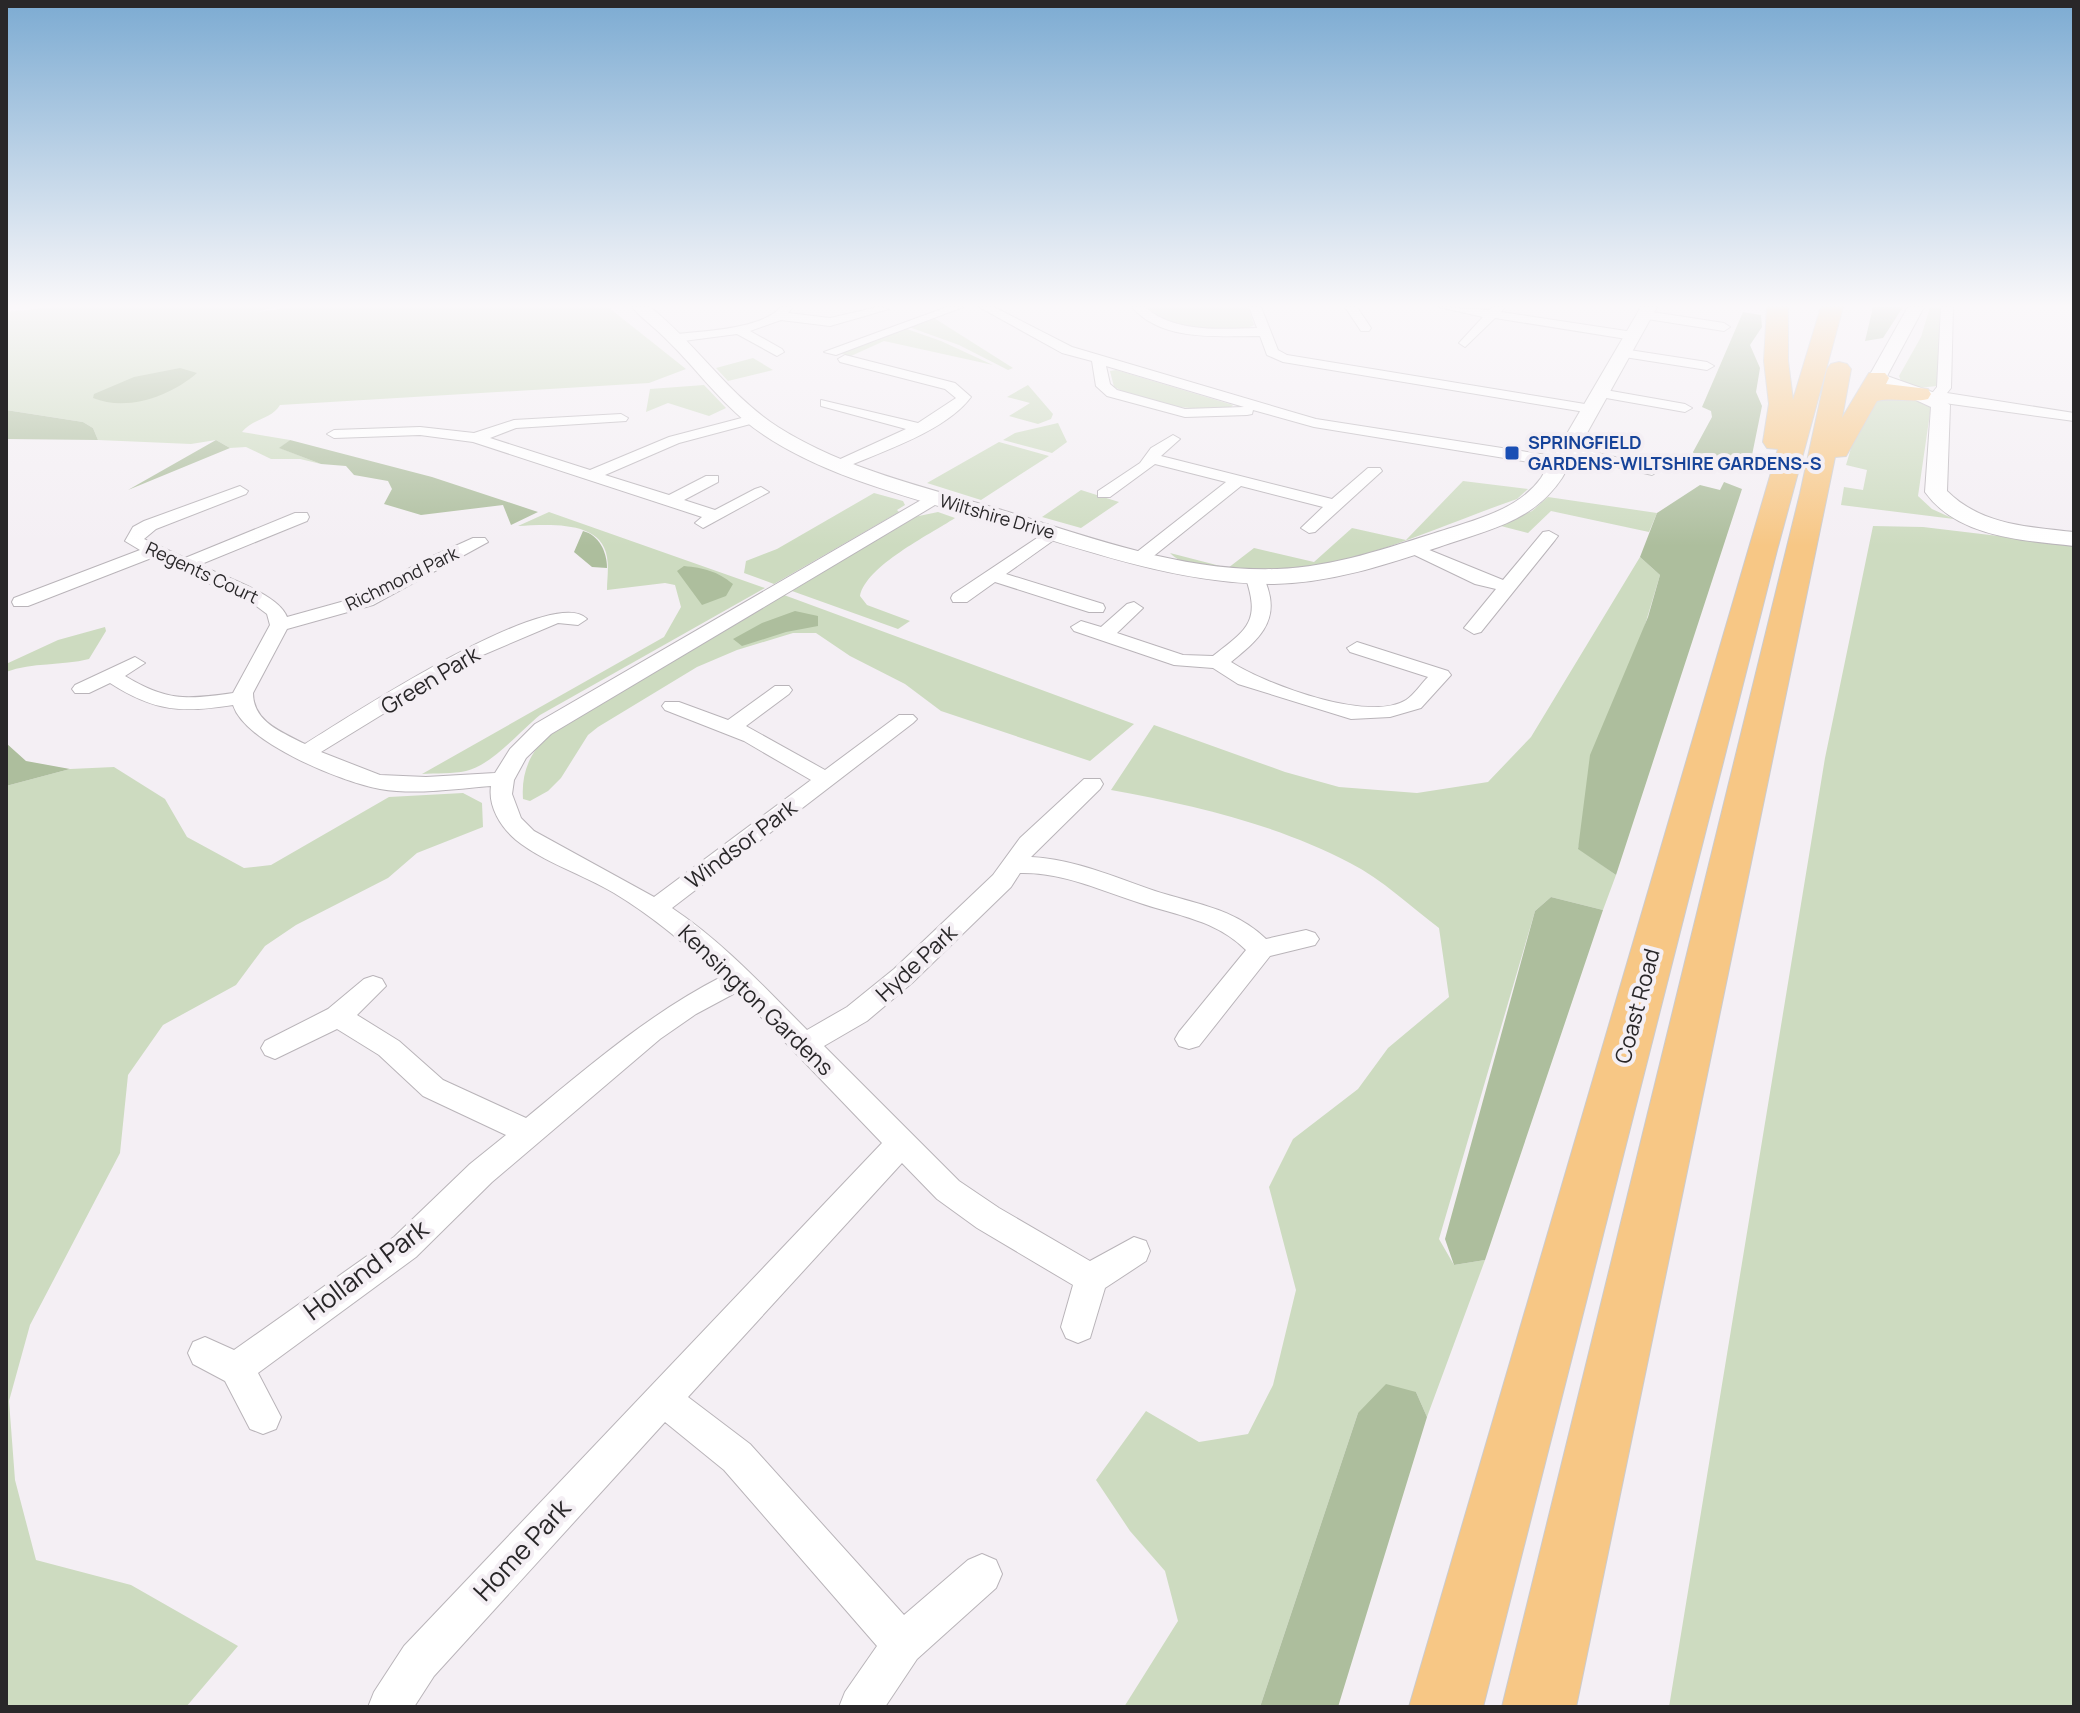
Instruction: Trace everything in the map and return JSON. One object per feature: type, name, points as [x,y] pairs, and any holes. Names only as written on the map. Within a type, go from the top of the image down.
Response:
[{"type":"highway","points":[[1762,550],[1781,404],[1779,387]]},
{"type":"highway","name":"Coast Road","points":[[1446,1707],[1809,387]]},
{"type":"highway","points":[[1539,1707],[1836,387]]},
{"type":"highway","points":[[1814,494],[1872,387],[1928,395]]},
{"type":"street","name":"Wiltshire Drive","points":[[717,387],[753,419],[793,443],[934,499],[1139,559],[1185,569],[1254,576],[1331,571],[1411,549],[1524,507],[1540,494],[1603,387]]},
{"type":"street","points":[[841,464],[918,428],[960,404],[963,394],[952,387]]},
{"type":"street","points":[[1104,387],[1174,411],[1269,410]]},
{"type":"street","points":[[1190,387],[1348,430],[1564,456],[1625,469],[1652,470]]},
{"type":"street","points":[[1493,387],[1595,401],[1685,408]]},
{"type":"street","points":[[1928,395],[1944,387]]},
{"type":"street","points":[[1928,395],[2074,417]]},
{"type":"street","points":[[1928,395],[1941,405],[1936,492],[1947,506],[1967,518],[1995,527],[2074,539]]},
{"type":"street","points":[[826,403],[918,428]]},
{"type":"street","points":[[475,438],[514,424],[621,418]]},
{"type":"street","points":[[592,475],[674,440],[753,419]]},
{"type":"street","points":[[334,434],[420,431],[475,438],[671,501],[709,520],[761,492]]},
{"type":"street","points":[[1104,494],[1173,439]]},
{"type":"street","points":[[1152,458],[1334,505]]},
{"type":"street","points":[[1309,528],[1374,471]]},
{"type":"street","points":[[671,501],[712,479]]},
{"type":"street","points":[[1139,559],[1238,480]]},
{"type":"street","name":"Regents Court","points":[[240,491],[139,531],[134,541],[271,606],[279,625]]},
{"type":"street","points":[[279,625],[242,698],[253,721],[343,772],[379,782],[503,779],[523,746],[556,720],[934,499]]},
{"type":"street","points":[[183,565],[301,517]]},
{"type":"street","points":[[960,598],[1052,533]]},
{"type":"street","points":[[1474,628],[1549,536]]},
{"type":"street","name":"Richmond Park","points":[[279,625],[366,601],[474,538],[501,543]]},
{"type":"street","points":[[1411,549],[1481,580],[1508,587]]},
{"type":"street","points":[[21,602],[153,551]]},
{"type":"street","points":[[992,575],[1096,608]]},
{"type":"street","points":[[1218,662],[1256,628],[1265,613],[1263,597],[1254,576]]},
{"type":"street","points":[[1104,635],[1134,608]]},
{"type":"street","name":"Green Park","points":[[307,752],[398,700],[451,663],[554,612],[578,619]]},
{"type":"street","points":[[1081,627],[1181,661],[1218,662],[1245,680],[1351,713],[1390,711],[1414,704],[1441,675],[1357,648]]},
{"type":"street","points":[[82,689],[135,663]]},
{"type":"street","points":[[112,676],[145,698],[161,704],[186,705],[242,698]]},
{"type":"street","points":[[731,727],[782,690]]},
{"type":"street","name":"Windsor Park","points":[[672,706],[731,727],[826,780]]},
{"type":"street","name":"Windsor Park","points":[[656,908],[906,719]]},
{"type":"street","name":"Kensington Gardens","points":[[503,779],[502,807],[515,827],[656,908],[685,929],[740,979],[900,1144],[968,1205],[1091,1279]]},
{"type":"street","name":"Hyde Park","points":[[805,1044],[875,1001],[1002,881],[1028,843],[1092,784]]},
{"type":"street","points":[[1014,865],[1055,865],[1149,898],[1206,910],[1235,925],[1261,949]]},
{"type":"street","points":[[1189,1039],[1261,949],[1306,939]]},
{"type":"street","name":"Holland Park","points":[[237,1369],[289,1328],[405,1247],[456,1195],[527,1133],[669,1018],[740,979]]},
{"type":"street","points":[[275,1048],[338,1016],[373,986]]},
{"type":"street","points":[[338,1016],[389,1048],[433,1088],[527,1133]]},
{"type":"street","name":"Home Park","points":[[389,1707],[434,1645],[900,1144]]},
{"type":"street","points":[[1078,1327],[1091,1279],[1134,1251]]},
{"type":"street","points":[[205,1353],[237,1369],[263,1417]]},
{"type":"street","points":[[663,1399],[720,1443],[761,1482],[902,1644]]},
{"type":"street","points":[[860,1707],[902,1644],[982,1574]]},
{"type":"green space","points":[[6,387],[583,387],[280,405],[242,432],[290,440],[280,448],[321,464],[300,459],[271,459],[246,447],[230,448],[216,440],[191,444],[98,440],[93,428],[83,422],[6,410]]},
{"type":"green space","points":[[111,387],[178,387],[162,395],[134,402],[106,402],[93,398],[94,394]]},
{"type":"green space","points":[[706,387],[726,408],[709,416],[668,403],[646,412],[650,389]]},
{"type":"green space","points":[[1030,387],[1053,414],[1051,419],[1038,424],[1009,416],[1030,403],[1007,397]]},
{"type":"green space","points":[[1114,387],[1173,387],[1233,405],[1229,409],[1170,406]]},
{"type":"green space","points":[[1711,387],[1757,387],[1762,406],[1751,460],[1727,457],[1710,468],[1697,461],[1693,452],[1712,417],[1711,411],[1702,407]]},
{"type":"green space","points":[[1900,393],[1931,406],[1918,496],[1932,509],[1954,519],[1841,505],[1844,487],[1863,490],[1867,470],[1846,465],[1859,421],[1871,401]]},
{"type":"green space","points":[[6,410],[83,422],[93,428],[98,440],[6,439]]},
{"type":"green space","points":[[1058,423],[1067,442],[1052,453],[1003,440],[1015,433]]},
{"type":"green space","points":[[216,440],[230,448],[128,490]]},
{"type":"green space","points":[[290,440],[432,477],[538,512],[511,525],[503,505],[421,515],[384,504],[392,489],[388,481],[354,475],[346,466],[321,464],[279,448]]},
{"type":"green space","points":[[999,442],[1049,456],[981,500],[927,483]]},
{"type":"green space","points":[[1463,481],[1528,489],[1517,499],[1407,540],[1373,552],[1338,561],[1263,570],[1221,568],[1187,563],[1170,553],[1228,568],[1254,548],[1314,562],[1352,528],[1406,540]]},
{"type":"green space","points":[[1724,482],[1742,489],[1616,875],[1578,849],[1590,755],[1648,617],[1660,575],[1640,557],[1657,513],[1700,485],[1720,490]]},
{"type":"green space","points":[[1081,490],[1119,502],[1081,528],[1042,517]]},
{"type":"green space","points":[[874,493],[903,501],[905,505],[897,510],[899,512],[774,584],[744,573],[746,561],[777,549]]},
{"type":"green space","points":[[1548,497],[1657,513],[1649,532],[1551,511],[1528,533],[1497,525],[1532,511]]},
{"type":"green space","points":[[549,512],[765,588],[540,715],[476,768],[456,773],[422,774],[664,637],[681,607],[675,585],[665,583],[607,590],[608,561],[603,545],[584,530],[557,525],[518,526]]},
{"type":"green space","points":[[938,512],[955,518],[886,563],[865,585],[860,596],[867,605],[910,621],[898,629],[792,591],[914,517]]},
{"type":"green space","points":[[1873,526],[1923,527],[2074,545],[2074,1707],[1669,1707],[1825,758]]},
{"type":"green space","points":[[583,531],[594,536],[601,545],[607,568],[592,567],[574,552]]},
{"type":"green space","points":[[1640,557],[1660,575],[1578,848],[1616,875],[1603,910],[1551,897],[1535,911],[1439,1239],[1454,1265],[1485,1260],[1427,1417],[1416,1392],[1358,1413],[1260,1707],[1124,1707],[1178,1621],[1165,1571],[1130,1531],[1096,1480],[1146,1411],[1199,1442],[1248,1434],[1273,1385],[1296,1290],[1269,1187],[1293,1139],[1358,1089],[1388,1048],[1449,997],[1439,928],[1362,870],[1322,849],[1263,827],[1203,809],[1111,790],[1154,725],[1285,772],[1339,787],[1417,793],[1488,782],[1531,737]]},
{"type":"green space","points":[[684,566],[710,571],[733,584],[726,596],[702,605],[677,571]]},
{"type":"green space","points":[[784,595],[1134,724],[1090,761],[941,711],[905,684],[850,656],[816,633],[793,633],[737,650],[697,667],[598,727],[588,735],[561,778],[548,791],[530,801],[523,799],[529,762],[538,746],[552,732]]},
{"type":"green space","points":[[795,611],[818,616],[818,626],[742,646],[733,639],[762,623]]},
{"type":"green space","points":[[105,627],[106,631],[89,659],[6,672],[6,664],[58,640]]},
{"type":"green space","points":[[6,743],[26,761],[70,769],[6,786]]},
{"type":"green space","points":[[114,767],[165,799],[187,837],[244,868],[271,865],[389,797],[463,793],[482,803],[483,827],[417,853],[388,878],[296,925],[265,946],[236,985],[163,1025],[128,1075],[120,1153],[30,1325],[9,1401],[15,1480],[36,1560],[131,1585],[238,1646],[186,1707],[6,1707],[6,786],[70,769]]},
{"type":"green space","points":[[1551,897],[1603,910],[1485,1260],[1454,1265],[1445,1239],[1535,911]]},
{"type":"green space","points":[[1386,1384],[1416,1392],[1427,1417],[1338,1707],[1260,1707],[1358,1413]]},
{"type":"place","name":"SPRINGFIELD GARDENS-WILTSHIRE GARDENS-S","points":[[1512,453]]}]
